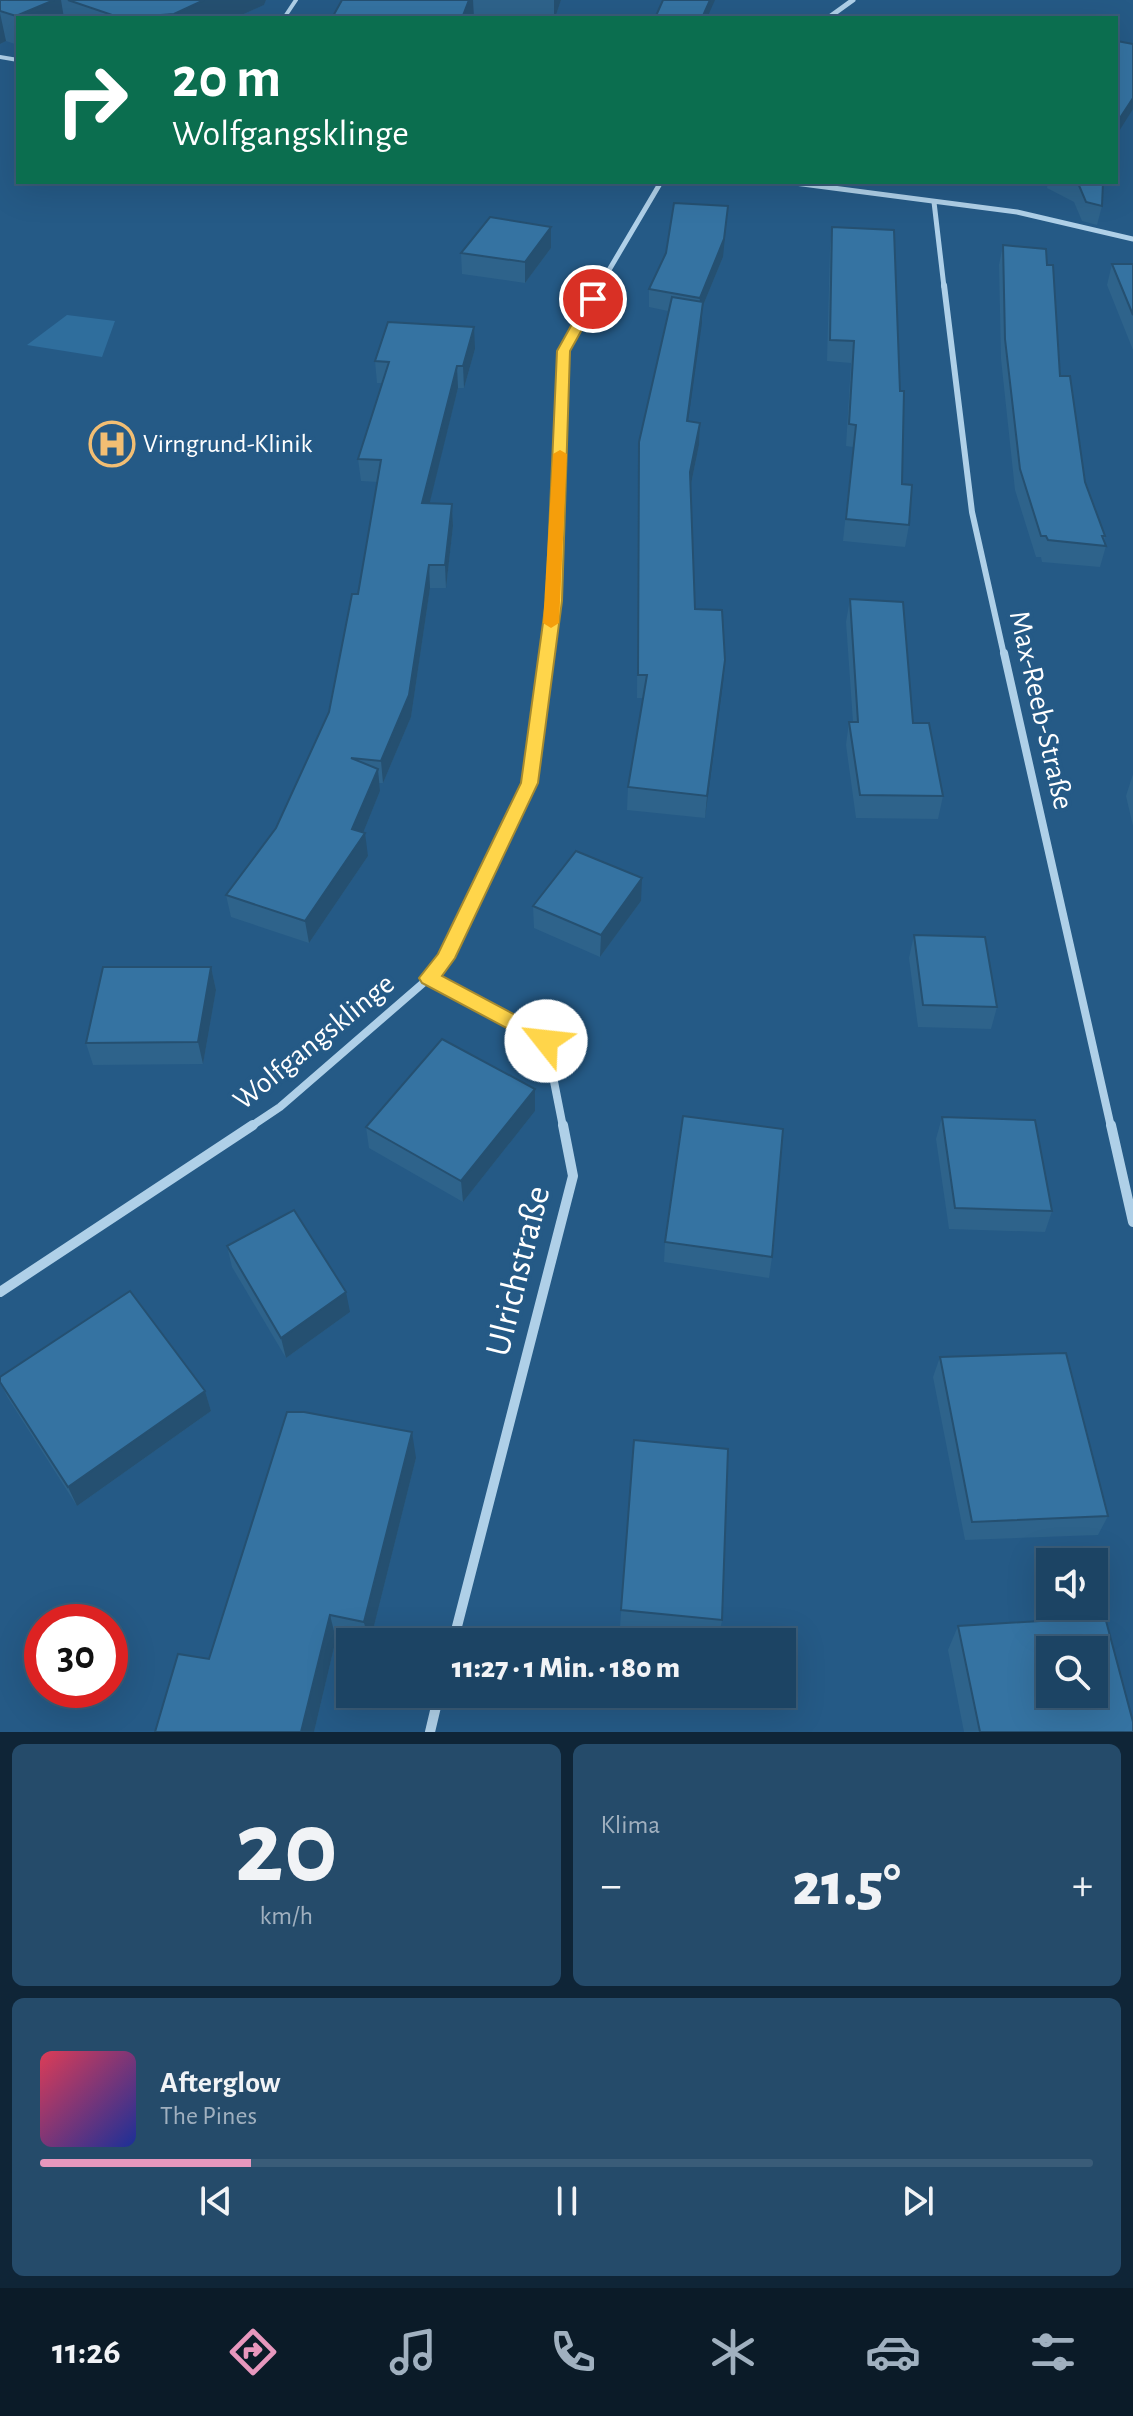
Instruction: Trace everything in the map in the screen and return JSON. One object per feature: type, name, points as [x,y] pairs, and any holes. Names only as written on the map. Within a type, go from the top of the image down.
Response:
[{"type":"street","points":[[831,16],[853,0]]},
{"type":"street","name":"Wolfgangsklinge","points":[[0,1292],[280,1107],[429,978],[445,958],[529,783],[554,601],[564,351],[660,184]]},
{"type":"street","points":[[802,184],[1017,212],[1133,239]]},
{"type":"street","name":"Max-Reeb-Straße","points":[[934,202],[972,512],[1133,1222]]},
{"type":"street","name":"Ulrichstraße","points":[[429,978],[546,1041],[573,1176],[457,1628]]},
{"type":"street","points":[[430,1732],[436,1708]]},
{"type":"shaded area","points":[[67,315],[115,321],[102,357],[27,345]]},
{"type":"building","points":[[0,0],[54,0],[16,16],[0,11]]},
{"type":"building","points":[[68,0],[204,0],[174,14],[115,16]]},
{"type":"building","points":[[342,0],[469,0],[463,16],[333,16]]},
{"type":"building","points":[[663,0],[710,0],[703,16],[656,16]]},
{"type":"building","points":[[1118,41],[1133,44],[1133,98],[1118,121]]},
{"type":"building","points":[[1078,184],[1103,184],[1102,206],[1086,202]]},
{"type":"building","points":[[674,203],[728,206],[724,239],[700,298],[649,289],[666,253]]},
{"type":"building","points":[[490,217],[551,227],[525,262],[461,253]]},
{"type":"building","points":[[832,227],[894,230],[900,391],[904,391],[902,484],[912,485],[909,525],[846,519],[856,425],[849,424],[854,341],[830,340]]},
{"type":"building","points":[[1003,245],[1046,249],[1047,265],[1053,265],[1060,376],[1070,376],[1085,482],[1106,546],[1048,540],[1046,536],[1041,536],[1020,469],[1005,339]]},
{"type":"building","points":[[1112,264],[1133,264],[1133,315]]},
{"type":"building","points":[[672,297],[703,302],[687,421],[700,423],[690,472],[695,609],[722,610],[725,660],[707,796],[628,787],[647,675],[638,675],[639,442]]},
{"type":"building","points":[[388,322],[474,327],[463,366],[457,366],[422,503],[452,504],[445,565],[429,565],[409,695],[381,761],[351,758],[378,769],[352,829],[365,833],[305,921],[226,895],[276,828],[329,712],[352,594],[358,594],[381,460],[358,459],[389,362],[375,361]]},
{"type":"building","points":[[850,599],[903,602],[913,723],[929,723],[943,796],[860,795],[849,722],[858,722]]},
{"type":"building","points":[[576,851],[642,878],[601,935],[533,906]]},
{"type":"building","points":[[914,935],[985,937],[997,1007],[923,1005]]},
{"type":"building","points":[[103,967],[211,967],[198,1042],[86,1043]]},
{"type":"building","points":[[442,1039],[535,1089],[461,1181],[366,1127]]},
{"type":"building","points":[[683,1116],[783,1129],[772,1257],[665,1242]]},
{"type":"building","points":[[942,1117],[1035,1120],[1052,1211],[955,1208]]},
{"type":"building","points":[[294,1210],[346,1292],[281,1338],[227,1246]]},
{"type":"building","points":[[130,1291],[205,1391],[68,1487],[0,1382],[0,1377]]},
{"type":"building","points":[[1066,1353],[1108,1516],[972,1522],[940,1357]]},
{"type":"building","points":[[287,1412],[304,1412],[412,1432],[364,1622],[330,1615],[301,1732],[155,1732],[178,1654],[209,1659]]},
{"type":"building","points":[[634,1440],[728,1449],[722,1620],[621,1610]]},
{"type":"building","points":[[1106,1620],[1133,1732],[980,1732],[958,1626]]},
{"type":"slow traffic","points":[[551,623],[560,454]]},
{"type":"place","name":"Virngrund-Klinik","points":[[112,444]]},
{"type":"route","points":[[546,1041],[429,978],[445,958],[529,783],[554,601],[564,351],[593,299]]}]
